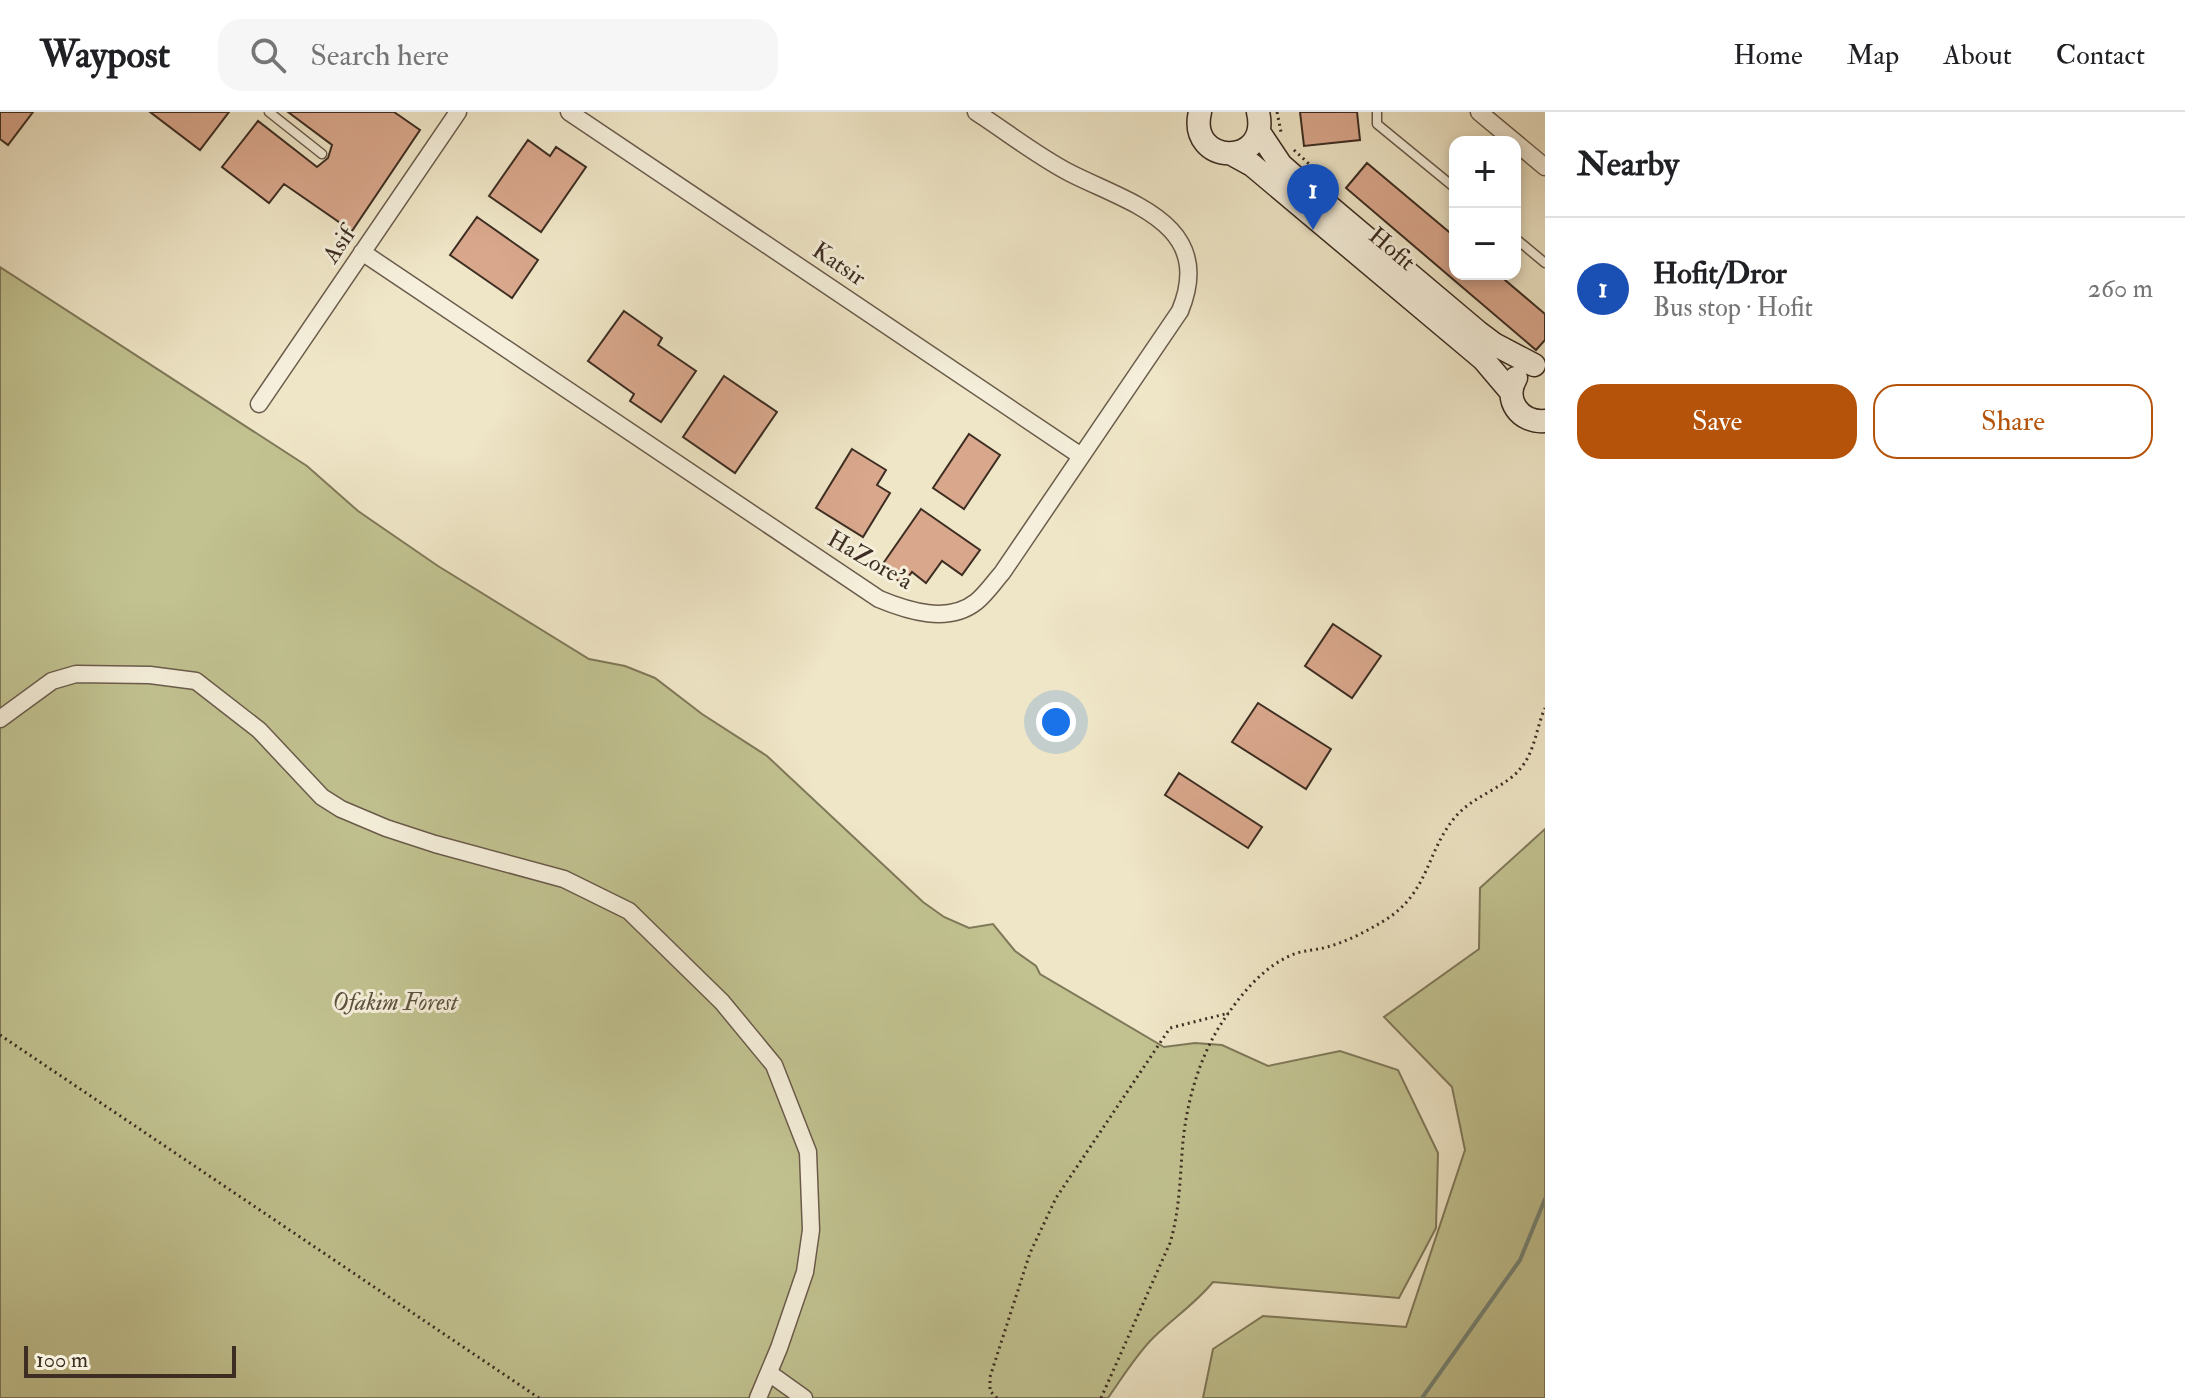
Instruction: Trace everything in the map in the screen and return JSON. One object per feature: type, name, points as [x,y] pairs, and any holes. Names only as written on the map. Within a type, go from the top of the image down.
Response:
[{"type":"main road","name":"Hofit","points":[[1196,115],[1199,132],[1212,149],[1232,154],[1252,165],[1483,359],[1511,392],[1516,410],[1531,420],[1545,421]]},
{"type":"main road","name":"Hofit","points":[[1259,122],[1281,165],[1478,332],[1502,349],[1540,366]]},
{"type":"main road","points":[[1232,154],[1249,147],[1259,122]]},
{"type":"main road","points":[[1511,392],[1518,375],[1540,366]]},
{"type":"street","name":"Asif","points":[[259,404],[458,112]]},
{"type":"street","name":"Katsir","points":[[569,112],[1081,456]]},
{"type":"street","name":"HaZore'a","points":[[362,252],[879,599],[921,613],[962,610],[977,601],[1002,573],[1180,311],[1189,277],[1187,255],[1173,232],[1154,214],[1069,172],[976,112]]},
{"type":"street","points":[[1479,112],[1545,167]]},
{"type":"street","points":[[0,719],[52,681],[76,674],[150,675],[196,681],[259,730],[322,797],[341,809],[435,844],[564,879],[629,911],[722,1002],[774,1065],[808,1152],[811,1230],[805,1272],[758,1398]]},
{"type":"street","points":[[769,1373],[804,1398]]},
{"type":"lane","points":[[269,112],[322,154]]},
{"type":"lane","points":[[1377,112],[1377,124],[1449,183]]},
{"type":"lane","points":[[1521,243],[1545,263]]},
{"type":"path","points":[[1101,1398],[1170,1243],[1176,1223],[1190,1101],[1204,1055],[1229,1013],[1241,996],[1274,964],[1298,953],[1329,947],[1355,936],[1385,921],[1414,896],[1458,813],[1482,793],[1518,772],[1530,756],[1545,708]]},
{"type":"path","points":[[997,1398],[990,1391],[990,1377],[1030,1253],[1056,1198],[1170,1028],[1229,1013]]},
{"type":"path","points":[[0,1035],[539,1398]]},
{"type":"green space","name":"Ofakim Forest","points":[[0,267],[307,466],[358,511],[438,566],[589,659],[625,666],[655,678],[702,714],[767,756],[923,902],[944,917],[969,928],[993,924],[1015,951],[1036,966],[1040,974],[1164,1047],[1195,1043],[1222,1045],[1268,1066],[1340,1051],[1398,1070],[1438,1153],[1436,1228],[1399,1298],[1213,1282],[1147,1345],[1108,1398],[0,1398]]},
{"type":"green space","points":[[1545,829],[1545,1398],[1203,1398],[1213,1349],[1263,1316],[1406,1327],[1465,1150],[1452,1087],[1384,1017],[1479,949],[1480,888]]},
{"type":"building","points":[[0,112],[33,112],[8,145],[0,139]]},
{"type":"building","points":[[150,112],[229,112],[200,150]]},
{"type":"building","points":[[288,112],[394,112],[420,130],[352,231],[284,184],[269,203],[222,167],[258,121],[317,167],[328,158],[332,145]]},
{"type":"building","points":[[1300,112],[1357,112],[1360,140],[1304,146]]},
{"type":"building","points":[[528,140],[550,156],[556,147],[586,167],[541,232],[489,196]]},
{"type":"building","points":[[1367,163],[1449,232],[1449,276],[1346,188]]},
{"type":"building","points":[[477,217],[538,260],[512,298],[450,255]]},
{"type":"building","points":[[1454,280],[1505,280],[1545,314],[1545,340],[1536,350]]},
{"type":"building","points":[[624,311],[662,338],[658,345],[696,371],[661,422],[630,401],[634,394],[588,361]]},
{"type":"building","points":[[724,376],[777,412],[735,473],[683,437]]},
{"type":"building","points":[[969,434],[1000,455],[964,509],[933,488]]},
{"type":"building","points":[[852,449],[886,470],[877,485],[890,493],[863,537],[816,508]]},
{"type":"building","points":[[921,509],[980,550],[962,575],[942,561],[926,583],[912,572],[903,584],[880,568]]},
{"type":"building","points":[[1333,624],[1381,656],[1352,698],[1305,666]]},
{"type":"building","points":[[1258,703],[1331,749],[1306,789],[1232,742]]},
{"type":"building","points":[[1179,773],[1262,827],[1248,848],[1165,795]]},
{"type":"waterway","points":[[1422,1398],[1520,1260],[1545,1199]]},
{"type":"place","name":"Hofit/Dror","points":[[1313,230]]}]
